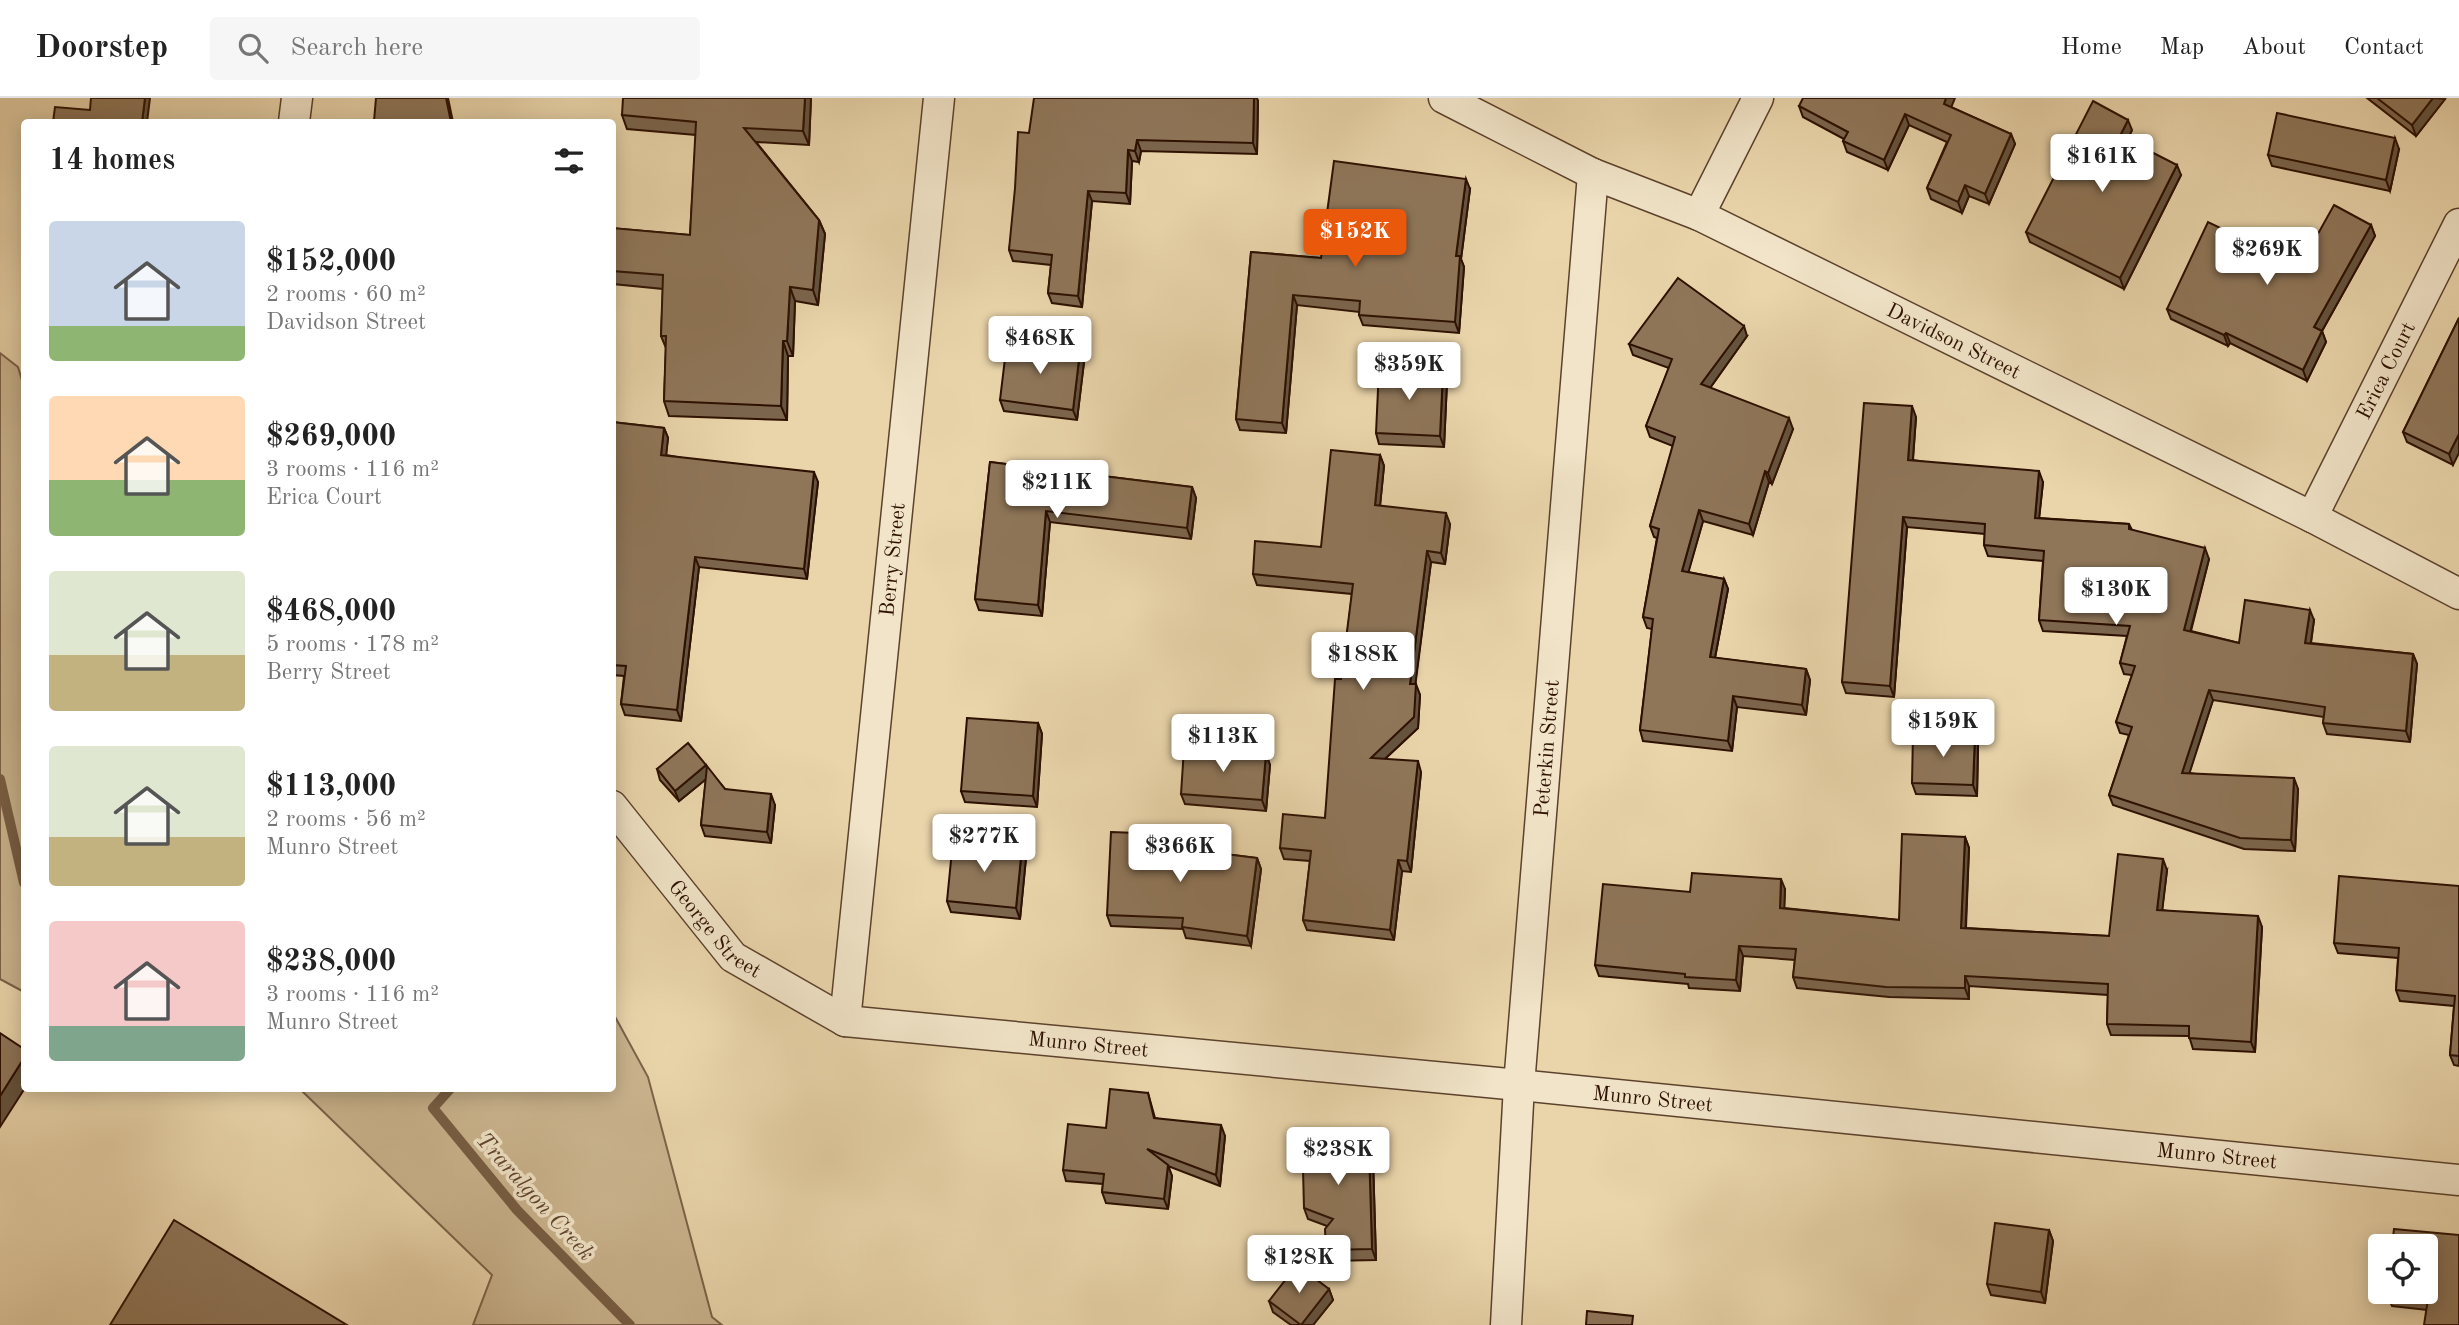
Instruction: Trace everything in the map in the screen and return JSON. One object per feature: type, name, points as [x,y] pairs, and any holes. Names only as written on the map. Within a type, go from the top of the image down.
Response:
[{"type":"street","points":[[294,119],[297,98]]},
{"type":"street","name":"Berry Street","points":[[845,1021],[939,98]]},
{"type":"street","name":"Davidson Street","points":[[1444,98],[1593,174],[1699,215],[2312,517],[2459,594]]},
{"type":"street","points":[[1699,215],[1758,98]]},
{"type":"street","name":"Peterkin Street","points":[[1506,1325],[1519,1085],[1593,174]]},
{"type":"street","name":"Erica Court","points":[[2312,517],[2459,224]]},
{"type":"street","name":"George Street","points":[[616,811],[733,957],[845,1021]]},
{"type":"street","name":"Munro Street","points":[[845,1021],[1519,1085],[2459,1181]]},
{"type":"shaded area","points":[[0,353],[18,367],[21,377],[21,990],[0,979]]},
{"type":"shaded area","points":[[616,1018],[648,1077],[712,1317],[722,1325],[473,1325],[492,1275],[303,1092],[616,1092]]},
{"type":"building","points":[[91,98],[145,98],[142,119],[53,119],[55,107],[90,110]]},
{"type":"building","points":[[376,98],[446,98],[450,119],[374,119]]},
{"type":"building","points":[[623,98],[805,98],[803,131],[744,128],[819,220],[813,290],[790,287],[787,341],[783,341],[781,406],[664,401],[666,336],[661,336],[663,275],[616,271],[616,228],[690,235],[696,122],[622,115]]},
{"type":"building","points":[[1034,98],[1254,98],[1253,143],[1137,140],[1135,151],[1128,150],[1126,193],[1088,191],[1078,296],[1048,293],[1052,255],[1009,250],[1018,132],[1029,133]]},
{"type":"building","points":[[1803,98],[1946,98],[1944,104],[2011,134],[1985,194],[1965,185],[1958,202],[1927,188],[1951,135],[1905,114],[1884,160],[1843,141],[1848,132],[1799,106]]},
{"type":"building","points":[[2377,98],[2433,98],[2412,125]]},
{"type":"building","points":[[2093,101],[2128,120],[2120,136],[2177,165],[2120,278],[2026,232]]},
{"type":"building","points":[[2277,113],[2395,138],[2386,180],[2268,155]]},
{"type":"building","points":[[1334,161],[1466,179],[1456,256],[1460,256],[1455,322],[1359,315],[1360,301],[1293,295],[1282,423],[1236,419],[1251,252],[1321,258]]},
{"type":"building","points":[[2334,205],[2371,225],[2314,327],[2322,331],[2303,370],[2226,333],[2224,335],[2167,309],[2208,222],[2300,266]]},
{"type":"building","points":[[1678,278],[1744,326],[1701,384],[1789,418],[1768,473],[1765,471],[1749,524],[1699,510],[1682,571],[1724,579],[1710,657],[1806,669],[1802,705],[1733,696],[1728,741],[1640,730],[1653,619],[1643,617],[1659,529],[1650,526],[1675,437],[1646,426],[1672,359],[1629,344]]},
{"type":"building","points":[[2459,318],[2459,434],[2449,454],[2403,432]]},
{"type":"building","points":[[1007,342],[1080,351],[1073,410],[1000,400]]},
{"type":"building","points":[[1379,368],[1443,372],[1440,436],[1376,433]]},
{"type":"building","points":[[1864,403],[1912,406],[1908,460],[2039,471],[2035,518],[2129,524],[2129,529],[2205,548],[2184,630],[2239,643],[2245,600],[2310,610],[2305,643],[2413,654],[2406,731],[2323,723],[2325,707],[2209,690],[2182,773],[2294,778],[2291,840],[2240,838],[2109,795],[2132,727],[2116,722],[2135,666],[2120,663],[2130,626],[2039,620],[2044,551],[1984,545],[1985,524],[1903,517],[1890,686],[1842,682]]},
{"type":"building","points":[[616,422],[664,428],[661,455],[814,472],[804,569],[695,557],[677,710],[621,704],[626,666],[616,665]]},
{"type":"building","points":[[1331,450],[1380,455],[1375,505],[1446,513],[1441,553],[1427,551],[1410,684],[1416,684],[1414,717],[1371,758],[1418,761],[1407,861],[1398,860],[1390,930],[1303,920],[1311,851],[1280,848],[1283,814],[1325,818],[1335,679],[1341,679],[1353,584],[1253,574],[1255,541],[1321,547]]},
{"type":"building","points":[[990,462],[1192,487],[1187,528],[1046,511],[1038,605],[975,599]]},
{"type":"building","points":[[967,718],[1038,723],[1033,796],[961,791]]},
{"type":"building","points":[[1913,734],[1975,736],[1973,785],[1912,783]]},
{"type":"building","points":[[688,743],[706,765],[675,791],[657,769]]},
{"type":"building","points":[[1184,748],[1266,754],[1262,800],[1181,794]]},
{"type":"building","points":[[707,766],[725,789],[771,794],[767,832],[701,825]]},
{"type":"building","points":[[1111,832],[1163,834],[1163,846],[1257,858],[1247,936],[1182,927],[1183,918],[1107,915]]},
{"type":"building","points":[[1902,834],[1965,837],[1961,928],[2109,936],[2118,854],[2163,859],[2157,910],[2258,916],[2251,1042],[2189,1038],[2189,1026],[2107,1024],[2108,984],[1965,976],[1965,988],[1886,987],[1793,977],[1796,949],[1739,946],[1736,980],[1685,977],[1685,974],[1595,965],[1603,884],[1690,892],[1692,873],[1781,879],[1780,908],[1899,920]]},
{"type":"building","points":[[953,840],[1022,847],[1016,908],[947,901]]},
{"type":"building","points":[[2339,876],[2459,886],[2459,1056],[2450,1055],[2455,996],[2396,990],[2399,948],[2334,943]]},
{"type":"building","points":[[0,1033],[21,1047],[21,1063],[0,1096]]},
{"type":"building","points":[[1110,1089],[1148,1093],[1154,1118],[1221,1125],[1216,1175],[1147,1149],[1168,1165],[1164,1199],[1102,1192],[1104,1174],[1063,1170],[1068,1124],[1106,1128]]},
{"type":"building","points":[[1349,1129],[1349,1149],[1369,1148],[1372,1249],[1326,1250],[1325,1229],[1333,1219],[1304,1208],[1302,1130]]},
{"type":"building","points":[[174,1220],[347,1325],[110,1325]]},
{"type":"building","points":[[1995,1223],[2049,1230],[2041,1292],[1987,1284]]},
{"type":"building","points":[[2394,1229],[2459,1235],[2459,1325],[2424,1325],[2427,1304],[2438,1304],[2438,1234],[2393,1234]]},
{"type":"building","points":[[1297,1265],[1329,1289],[1301,1325],[1269,1301]]},
{"type":"building","points":[[1587,1311],[1633,1316],[1632,1325],[1586,1325]]},
{"type":"waterway","name":"Traralgon Creek","points":[[0,779],[21,870]]},
{"type":"waterway","name":"Traralgon Creek","points":[[447,1092],[433,1108],[517,1210],[630,1325]]}]
